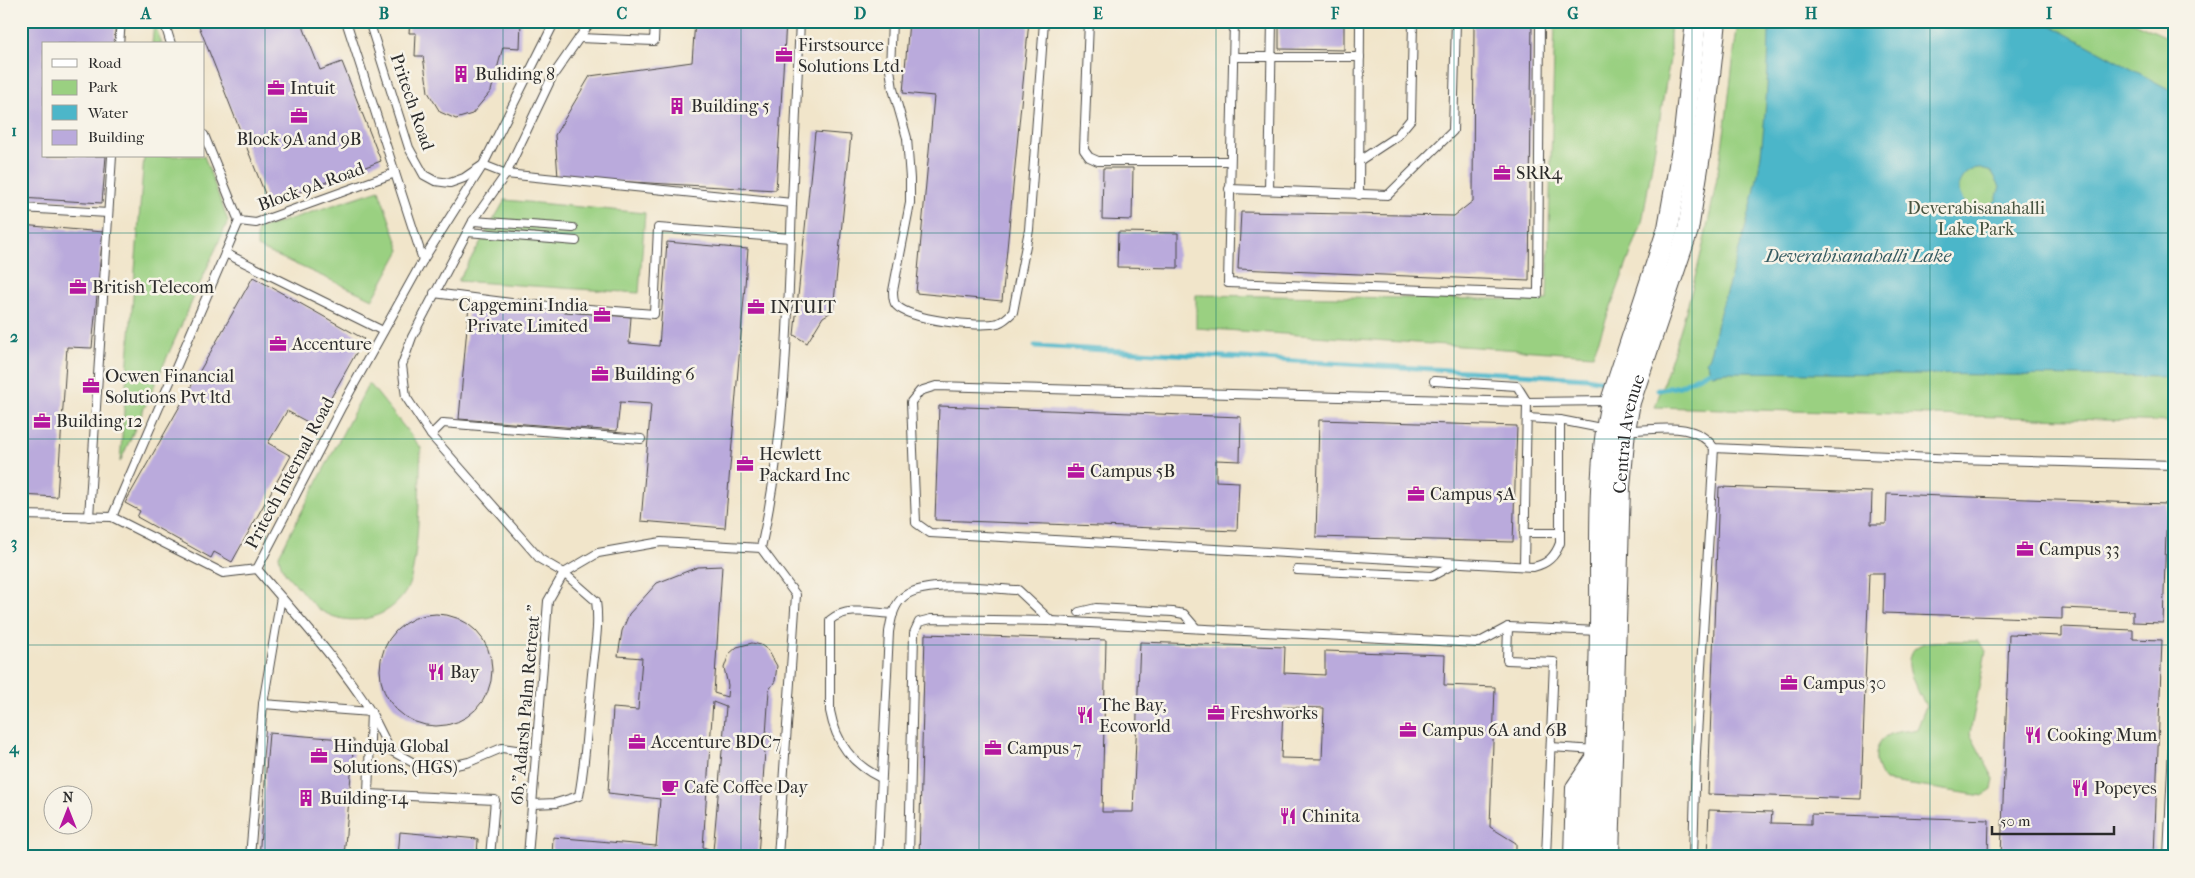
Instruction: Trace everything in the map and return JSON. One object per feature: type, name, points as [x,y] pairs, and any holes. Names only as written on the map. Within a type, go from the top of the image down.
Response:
[{"type":"street","name":"Central Avenue","points":[[1609,857],[1620,493],[1611,401],[1668,228],[1683,143],[1696,21]]},
{"type":"street","name":"Central Avenue","points":[[1592,857],[1600,631],[1601,488],[1615,430],[1630,402],[1688,230],[1703,137],[1716,21]]},
{"type":"street","points":[[1574,857],[1576,788],[1596,755]]},
{"type":"lane","points":[[120,42],[121,21]]},
{"type":"lane","points":[[164,21],[170,42]]},
{"type":"lane","points":[[346,21],[423,260]]},
{"type":"lane","name":"Pritech Road","points":[[369,21],[409,148],[424,175],[435,181],[450,183],[464,178],[483,164],[555,21]]},
{"type":"lane","points":[[532,804],[556,803],[579,796],[585,764],[591,684],[599,620],[596,601],[564,573],[540,559],[431,435],[406,397],[402,365],[412,337],[434,293],[473,221],[506,174],[552,77],[591,21]]},
{"type":"lane","points":[[579,38],[654,41],[656,21]]},
{"type":"lane","points":[[778,857],[796,595],[761,548],[770,510],[786,361],[800,21]]},
{"type":"lane","points":[[892,21],[890,69],[893,89],[907,138],[910,179],[910,203],[893,291],[894,301],[896,306],[917,316],[965,323],[993,324],[1006,319],[1013,312],[1029,230],[1044,21]]},
{"type":"lane","points":[[1089,21],[1084,150],[1089,157],[1098,161],[1229,161]]},
{"type":"lane","points":[[1234,21],[1229,161],[1228,283],[1538,294],[1540,21]]},
{"type":"lane","points":[[1269,190],[1272,21]]},
{"type":"lane","points":[[1359,195],[1360,21]]},
{"type":"lane","points":[[1359,161],[1397,136],[1411,119],[1413,21]]},
{"type":"lane","points":[[1229,189],[1388,195],[1453,131],[1456,21]]},
{"type":"lane","points":[[1234,57],[1360,57]]},
{"type":"lane","name":"Block 9A Road","points":[[205,137],[239,221],[256,223],[395,173]]},
{"type":"lane","points":[[89,517],[112,158]]},
{"type":"lane","points":[[483,164],[506,174],[792,203]]},
{"type":"lane","name":"Pritech Internal Road","points":[[21,516],[112,517],[223,573],[257,569],[383,331],[423,260],[483,164]]},
{"type":"lane","points":[[21,208],[108,214]]},
{"type":"lane","points":[[112,517],[239,221]]},
{"type":"lane","points":[[473,221],[573,228]]},
{"type":"lane","points":[[434,293],[511,303],[654,314],[658,228],[791,238]]},
{"type":"lane","points":[[467,232],[576,241]]},
{"type":"lane","points":[[225,253],[383,331]]},
{"type":"lane","points":[[1434,381],[1517,386],[1527,402],[1524,566]]},
{"type":"lane","points":[[1560,420],[1560,533],[1557,550],[1548,561],[1533,567],[930,533],[916,523],[911,402],[920,391],[936,386],[1527,402],[1611,401]]},
{"type":"lane","points":[[1527,418],[1560,420],[1615,430],[1681,428],[1705,437],[1714,448],[1696,752],[1693,857]]},
{"type":"lane","points":[[431,435],[443,423],[641,439]]},
{"type":"lane","points":[[1714,448],[1956,460],[2174,465]]},
{"type":"lane","points":[[1524,533],[1560,533]]},
{"type":"lane","name":"6b,\"Adarsh Palm Retreat \"","points":[[528,857],[548,601],[564,573],[598,553],[661,542],[761,548]]},
{"type":"lane","points":[[1297,570],[1432,576],[1455,564]]},
{"type":"lane","points":[[257,569],[354,686],[371,712],[390,750],[421,767],[447,767],[469,762],[502,748],[537,753]]},
{"type":"lane","points":[[878,857],[889,632],[895,606],[902,597],[912,592],[932,587],[1018,590],[1051,621]]},
{"type":"lane","points":[[250,857],[263,704],[281,597]]},
{"type":"lane","points":[[1079,612],[1096,608],[1173,612],[1184,614],[1196,628]]},
{"type":"lane","points":[[881,778],[860,766],[851,757],[837,736],[833,724],[830,711],[830,620],[843,612],[893,614]]},
{"type":"lane","points":[[909,857],[914,633],[919,622],[931,619],[1051,621],[1478,643],[1508,628],[1600,631]]},
{"type":"lane","points":[[1508,628],[1507,660],[1554,662],[1546,857]]},
{"type":"lane","points":[[263,704],[371,712]]},
{"type":"lane","points":[[371,712],[368,794],[495,800],[490,857]]},
{"type":"lane","points":[[2168,857],[2174,723]]},
{"type":"lane","points":[[1551,747],[1596,755]]},
{"type":"green space","points":[[1555,21],[1670,21],[1670,59],[1642,223],[1593,355],[1196,328],[1196,295],[1547,300]]},
{"type":"green space","name":"Deverabisanahalli Lake","points":[[1738,21],[2131,21],[2174,40],[2174,422],[1655,407],[1674,352],[1704,240],[1723,143]]},
{"type":"green space","points":[[154,22],[161,42],[152,42]]},
{"type":"green space","points":[[144,158],[205,158],[228,221],[120,462]]},
{"type":"green space","points":[[379,190],[400,250],[373,299],[257,247],[257,230]]},
{"type":"green space","points":[[505,200],[645,213],[639,293],[458,281]]},
{"type":"green space","points":[[369,383],[421,448],[419,501],[414,563],[411,580],[406,591],[399,601],[379,615],[356,620],[333,616],[322,611],[312,603],[285,572],[279,555]]},
{"type":"green space","points":[[1978,641],[1986,651],[1970,734],[1994,779],[1992,790],[1983,796],[1885,781],[1876,763],[1877,749],[1884,738],[1893,733],[1917,729],[1926,706],[1914,683],[1909,665],[1910,656],[1914,649],[1925,643]]},
{"type":"water","name":"Deverabisanahalli Lake","points":[[1769,21],[2043,21],[2174,92],[2174,377],[1726,372],[1712,374],[1706,361],[1710,353],[1718,319],[1743,237],[1758,175],[1766,104]],"holes":[[[1977,168],[1992,172],[2000,186],[1996,200],[1986,207],[1976,209],[1968,206],[1962,199],[1959,191],[1960,182],[1966,174]]]},
{"type":"building","points":[[21,21],[116,21],[114,42],[42,42],[42,158],[106,158],[102,203],[21,198]]},
{"type":"building","name":"Block 9A and 9B","points":[[197,21],[301,21],[320,70],[342,62],[381,161],[269,204]]},
{"type":"building","name":"Buliding 8","points":[[410,21],[521,21],[520,48],[503,47],[491,91],[472,114],[456,119],[440,112],[428,92],[423,56],[415,56],[416,33],[409,33]]},
{"type":"building","name":"Building 5","points":[[695,21],[786,21],[776,190],[558,178],[555,135],[590,76],[692,62]]},
{"type":"building","points":[[909,21],[1029,21],[1002,301],[916,293],[934,96],[903,93]]},
{"type":"building","points":[[1279,21],[1344,21],[1344,50],[1279,49]]},
{"type":"building","name":"SRR4","points":[[1474,21],[1532,21],[1529,281],[1238,269],[1241,212],[1454,216],[1473,201]]},
{"type":"building","points":[[815,132],[851,135],[833,311],[823,317],[807,343],[794,335]]},
{"type":"building","points":[[1103,168],[1133,168],[1132,220],[1102,219]]},
{"type":"building","name":"Building 12","points":[[21,225],[103,232],[92,348],[67,347],[57,497],[21,495]]},
{"type":"building","points":[[1118,232],[1178,233],[1178,268],[1117,267]]},
{"type":"building","name":"Building 6","points":[[667,242],[748,249],[725,528],[641,521],[651,404],[620,402],[617,431],[459,419],[469,304],[631,317],[629,343],[659,346]]},
{"type":"building","points":[[253,277],[364,339],[315,426],[287,411],[268,443],[291,456],[232,562],[214,552],[211,558],[137,517],[140,511],[125,503]]},
{"type":"building","name":"Campus 5B","points":[[939,406],[1241,417],[1240,461],[1216,460],[1216,481],[1239,482],[1237,531],[935,520]]},
{"type":"building","name":"Campus 5A","points":[[1319,420],[1517,426],[1513,542],[1316,537]]},
{"type":"building","points":[[1719,487],[1872,492],[1871,524],[1886,524],[1887,494],[2167,504],[2163,623],[2133,622],[2133,611],[2062,608],[2062,619],[1883,613],[1884,573],[1869,573],[1861,799],[1708,794]]},
{"type":"building","points":[[722,566],[714,693],[727,697],[728,685],[724,668],[729,654],[737,647],[752,643],[761,645],[768,650],[777,666],[775,681],[769,690],[758,857],[552,857],[553,837],[656,846],[660,799],[608,793],[613,708],[638,710],[642,658],[618,656],[622,631],[629,614],[657,583],[698,567]],"holes":[[[713,702],[726,707],[713,851],[703,847]]]},
{"type":"building","name":"Bay","points":[[436,614],[457,618],[476,630],[488,649],[492,670],[488,691],[476,710],[457,722],[436,726],[415,722],[396,710],[384,691],[380,670],[384,649],[396,630],[415,618]]},
{"type":"building","points":[[2062,627],[2133,630],[2133,639],[2162,640],[2154,857],[2001,857],[2009,634],[2062,636]]},
{"type":"building","points":[[925,634],[1106,640],[1102,812],[1133,812],[1140,642],[1285,647],[1284,673],[1325,675],[1325,651],[1445,655],[1444,685],[1495,687],[1490,827],[1516,843],[1516,857],[919,857]],"holes":[[[1283,707],[1324,708],[1322,759],[1281,758]]]},
{"type":"building","name":"Building 14","points":[[269,733],[354,740],[344,857],[259,857]]},
{"type":"building","points":[[1709,810],[1772,812],[1771,823],[1811,824],[1811,814],[1989,820],[1988,857],[1707,857]]},
{"type":"building","name":"Building 14","points":[[400,832],[478,839],[477,857],[398,857]]},
{"type":"waterway","points":[[1035,346],[1587,378],[1602,381]]},
{"type":"waterway","points":[[1658,390],[1680,386],[1709,371]]},
{"type":"place","name":"Firstsource Solutions Ltd.","points":[[784,55]]},
{"type":"place","name":"Buliding 8","points":[[461,74]]},
{"type":"place","name":"Intuit","points":[[276,88]]},
{"type":"place","name":"Building 5","points":[[677,106]]},
{"type":"place","name":"Block 9A and 9B","points":[[299,116]]},
{"type":"place","name":"SRR4","points":[[1502,173]]},
{"type":"place","name":"British Telecom","points":[[78,287]]},
{"type":"place","name":"INTUIT","points":[[756,307]]},
{"type":"place","name":"Capgemini India Private Limited","points":[[602,315]]},
{"type":"place","name":"Accenture","points":[[278,344]]},
{"type":"place","name":"Building 6","points":[[600,374]]},
{"type":"place","name":"Ocwen Financial Solutions Pvt ltd","points":[[91,386]]},
{"type":"place","name":"Building 12","points":[[42,421]]},
{"type":"place","name":"Hewlett Packard Inc","points":[[745,464]]},
{"type":"place","name":"Campus 5B","points":[[1076,471]]},
{"type":"place","name":"Campus 5A","points":[[1416,494]]},
{"type":"place","name":"Campus 33","points":[[2025,549]]},
{"type":"place","name":"Bay","points":[[436,672]]},
{"type":"place","name":"Campus 30","points":[[1789,683]]},
{"type":"place","name":"Freshworks","points":[[1216,713]]},
{"type":"place","name":"The Bay, Ecoworld","points":[[1085,715]]},
{"type":"place","name":"Campus 6A and 6B","points":[[1408,730]]},
{"type":"place","name":"Cooking Mum","points":[[2033,735]]},
{"type":"place","name":"Accenture BDC7","points":[[637,742]]},
{"type":"place","name":"Campus 7","points":[[993,748]]},
{"type":"place","name":"Hinduja Global Solutions, (HGS)","points":[[319,756]]},
{"type":"place","name":"Cafe Coffee Day","points":[[670,787]]},
{"type":"place","name":"Popeyes","points":[[2080,788]]},
{"type":"place","name":"Building 14","points":[[306,798]]},
{"type":"place","name":"Chinita","points":[[1288,816]]},
{"type":"park label","name":"Deverabisanahalli Lake Park","points":[[1976,218]]}]
